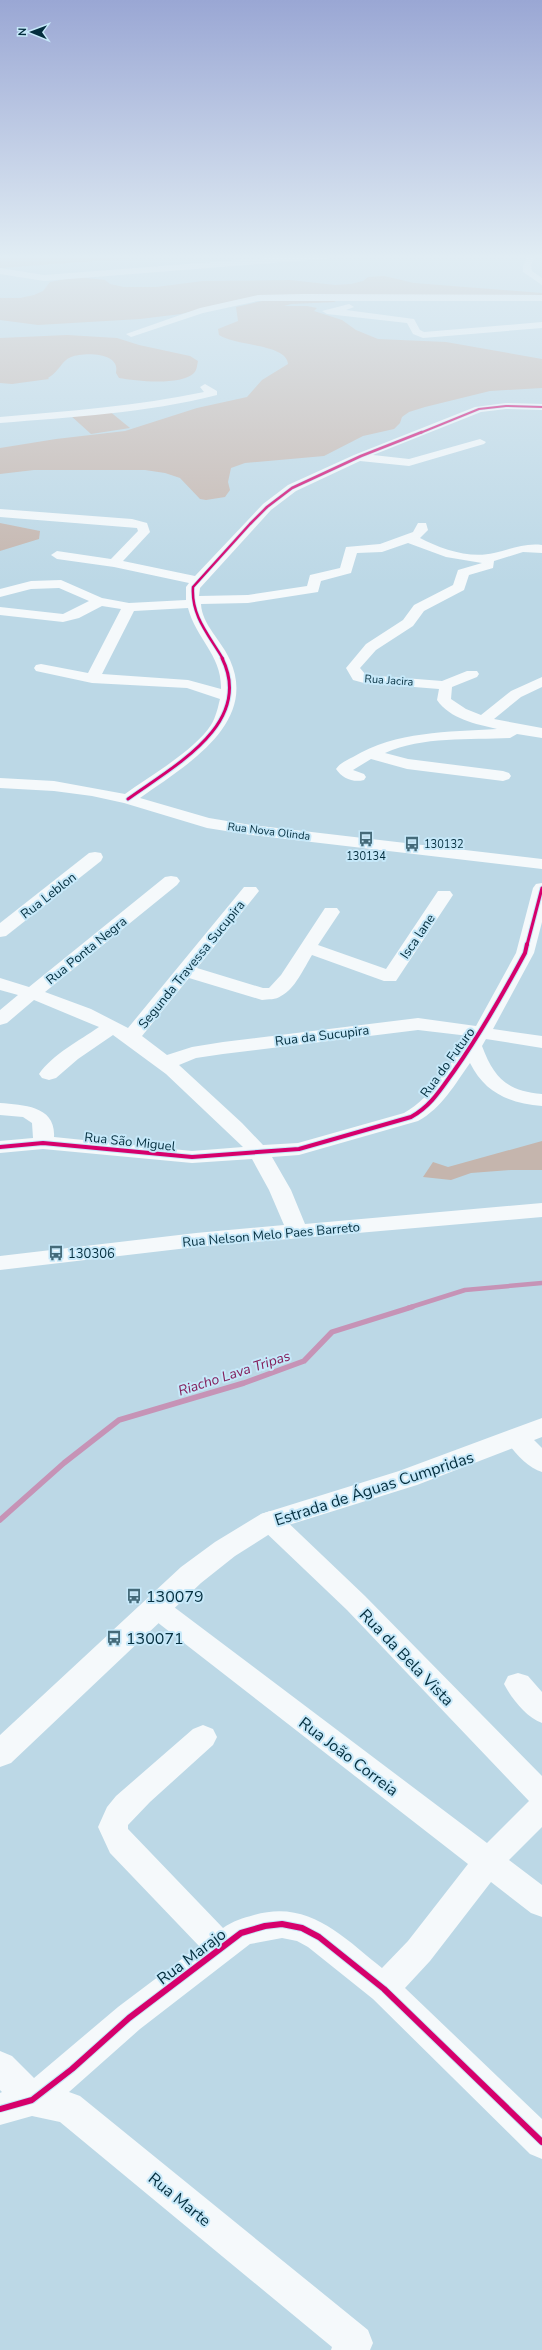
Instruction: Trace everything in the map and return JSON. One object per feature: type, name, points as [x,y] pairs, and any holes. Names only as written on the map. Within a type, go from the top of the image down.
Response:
[{"type":"main road","name":"Estrada de Águas Cumpridas","points":[[2,1749],[210,1560],[270,1521],[408,1478],[518,1438],[542,1427]]},
{"type":"street","points":[[0,420],[96,411],[178,400],[213,393],[205,387]]},
{"type":"street","points":[[128,799],[205,739],[218,725],[227,696],[228,679],[226,666],[199,620],[194,602],[193,587],[250,524],[282,495],[302,483],[358,457],[479,409],[506,406],[542,407]]},
{"type":"street","points":[[358,457],[409,463],[480,442]]},
{"type":"street","points":[[0,513],[30,517],[132,523],[143,526],[144,532],[114,563]]},
{"type":"street","points":[[0,593],[31,585],[53,583],[67,586],[100,601],[129,607],[248,599],[312,588],[316,578],[337,574],[346,570],[351,550],[379,549],[420,533],[422,526]]},
{"type":"street","points":[[409,538],[430,548],[471,557],[488,558],[520,547],[542,549]]},
{"type":"street","points":[[57,555],[114,563],[198,581]]},
{"type":"street","name":"Rua Jacira","points":[[444,685],[361,678],[354,670],[353,666],[370,648],[408,623],[419,608],[459,587],[461,578],[467,570],[488,566],[488,558]]},
{"type":"street","points":[[0,611],[63,618],[74,615],[100,601]]},
{"type":"street","points":[[92,679],[129,607]]},
{"type":"street","points":[[41,668],[69,676],[92,679],[177,682],[227,696]]},
{"type":"street","points":[[472,674],[444,685],[446,689],[444,700],[449,707],[464,715],[537,733]]},
{"type":"street","points":[[484,720],[523,689],[542,681]]},
{"type":"street","points":[[358,777],[347,773],[344,769],[385,746],[439,735],[537,733]]},
{"type":"street","points":[[370,754],[407,764],[503,776]]},
{"type":"street","name":"Rua Nova Olinda","points":[[0,783],[61,787],[128,799],[184,817],[225,826],[542,864]]},
{"type":"street","name":"Rua Leblon","points":[[0,932],[95,857]]},
{"type":"street","name":"Rua Ponta Negra","points":[[0,1019],[171,881]]},
{"type":"street","name":"Rua do Futuro","points":[[257,1151],[299,1149],[316,1145],[346,1134],[411,1117],[424,1110],[435,1098],[477,1039],[525,953],[542,888]]},
{"type":"street","name":"Segunda Travessa Sucupira","points":[[131,1037],[250,891]]},
{"type":"street","name":"Isca lane","points":[[307,947],[390,977],[444,895]]},
{"type":"street","points":[[186,971],[268,995],[280,990],[331,912]]},
{"type":"street","points":[[0,984],[33,993],[113,1027],[131,1037],[164,1063],[201,1094],[257,1151],[284,1197],[297,1232]]},
{"type":"street","name":"Rua da Sucupira","points":[[164,1063],[192,1053],[399,1025],[436,1024],[477,1039],[542,1042]]},
{"type":"street","points":[[49,1074],[76,1052],[113,1027]]},
{"type":"street","points":[[477,1039],[479,1067],[496,1086],[509,1095],[523,1099],[542,1100]]},
{"type":"street","points":[[2,1109],[28,1113],[40,1118],[43,1124],[44,1143]]},
{"type":"street","name":"Rua São Miguel","points":[[0,1147],[44,1143],[192,1157],[257,1151]]},
{"type":"street","name":"Rua Nelson Melo Paes Barreto","points":[[0,1262],[89,1251],[542,1210]]},
{"type":"street","points":[[518,1438],[542,1463]]},
{"type":"street","name":"Rua da Bela Vista","points":[[270,1521],[356,1603],[542,1795]]},
{"type":"street","name":"Rua João Correia","points":[[157,1608],[220,1655],[347,1756],[489,1861],[542,1903]]},
{"type":"street","points":[[518,1684],[542,1711]]},
{"type":"street","points":[[203,1737],[130,1803],[113,1824],[113,1833],[121,1844],[221,1947]]},
{"type":"street","points":[[384,1989],[419,1951],[489,1861],[542,1808]]},
{"type":"street","name":"Rua Marajo","points":[[0,2108],[32,2100],[72,2068],[129,2018],[241,1933],[265,1926],[282,1924],[302,1928],[318,1937],[384,1989],[542,2142]]},
{"type":"street","points":[[0,2067],[32,2100]]},
{"type":"street","name":"Rua Marte","points":[[32,2100],[68,2108],[352,2347]]},
{"type":"shaded area","points":[[0,364],[62,364],[48,378],[49,379],[12,384],[0,383]]},
{"type":"shaded area","points":[[115,364],[198,364],[194,373],[188,377],[179,380],[158,382],[119,378],[116,373]]},
{"type":"shaded area","points":[[288,364],[542,364],[542,388],[490,391],[425,407],[409,412],[402,417],[400,423],[394,429],[363,436],[324,456],[245,463],[231,468],[228,482],[230,490],[225,497],[206,500],[200,499],[180,478],[165,473],[145,470],[34,470],[0,474],[0,448],[56,439],[125,431],[197,408],[247,397],[262,380]]},
{"type":"shaded area","points":[[108,410],[130,428],[91,434],[70,415]]},
{"type":"shaded area","points":[[0,523],[40,531],[39,539],[0,551]]},
{"type":"shaded area","points":[[542,1141],[542,1170],[511,1170],[471,1173],[451,1180],[423,1177],[433,1162],[448,1167]]},
{"type":"waterway","name":"Riacho Lava Tripas","points":[[408,1308],[465,1290],[542,1283]]},
{"type":"waterway","name":"Riacho Lava Tripas","points":[[0,1520],[64,1463],[119,1420],[244,1383],[304,1361],[332,1332],[412,1307]]},
{"type":"cycle path","points":[[128,799],[201,744],[218,726],[222,718],[228,698],[228,678],[226,668],[223,659],[199,621],[193,604],[193,587],[267,507],[292,488],[361,456],[479,409],[506,406],[542,407]]},
{"type":"cycle path","points":[[0,1147],[43,1143],[192,1157],[299,1149],[411,1117],[424,1110],[435,1098],[481,1033],[525,953],[542,888]]},
{"type":"cycle path","points":[[0,2109],[32,2100],[72,2069],[129,2018],[241,1933],[265,1926],[282,1924],[302,1928],[319,1937],[384,1989],[542,2142]]},
{"type":"place","name":"130134","points":[[366,839]]},
{"type":"place","name":"130132","points":[[412,844]]},
{"type":"place","name":"130306","points":[[56,1253]]},
{"type":"place","name":"130079","points":[[134,1596]]},
{"type":"place","name":"130071","points":[[114,1638]]}]
